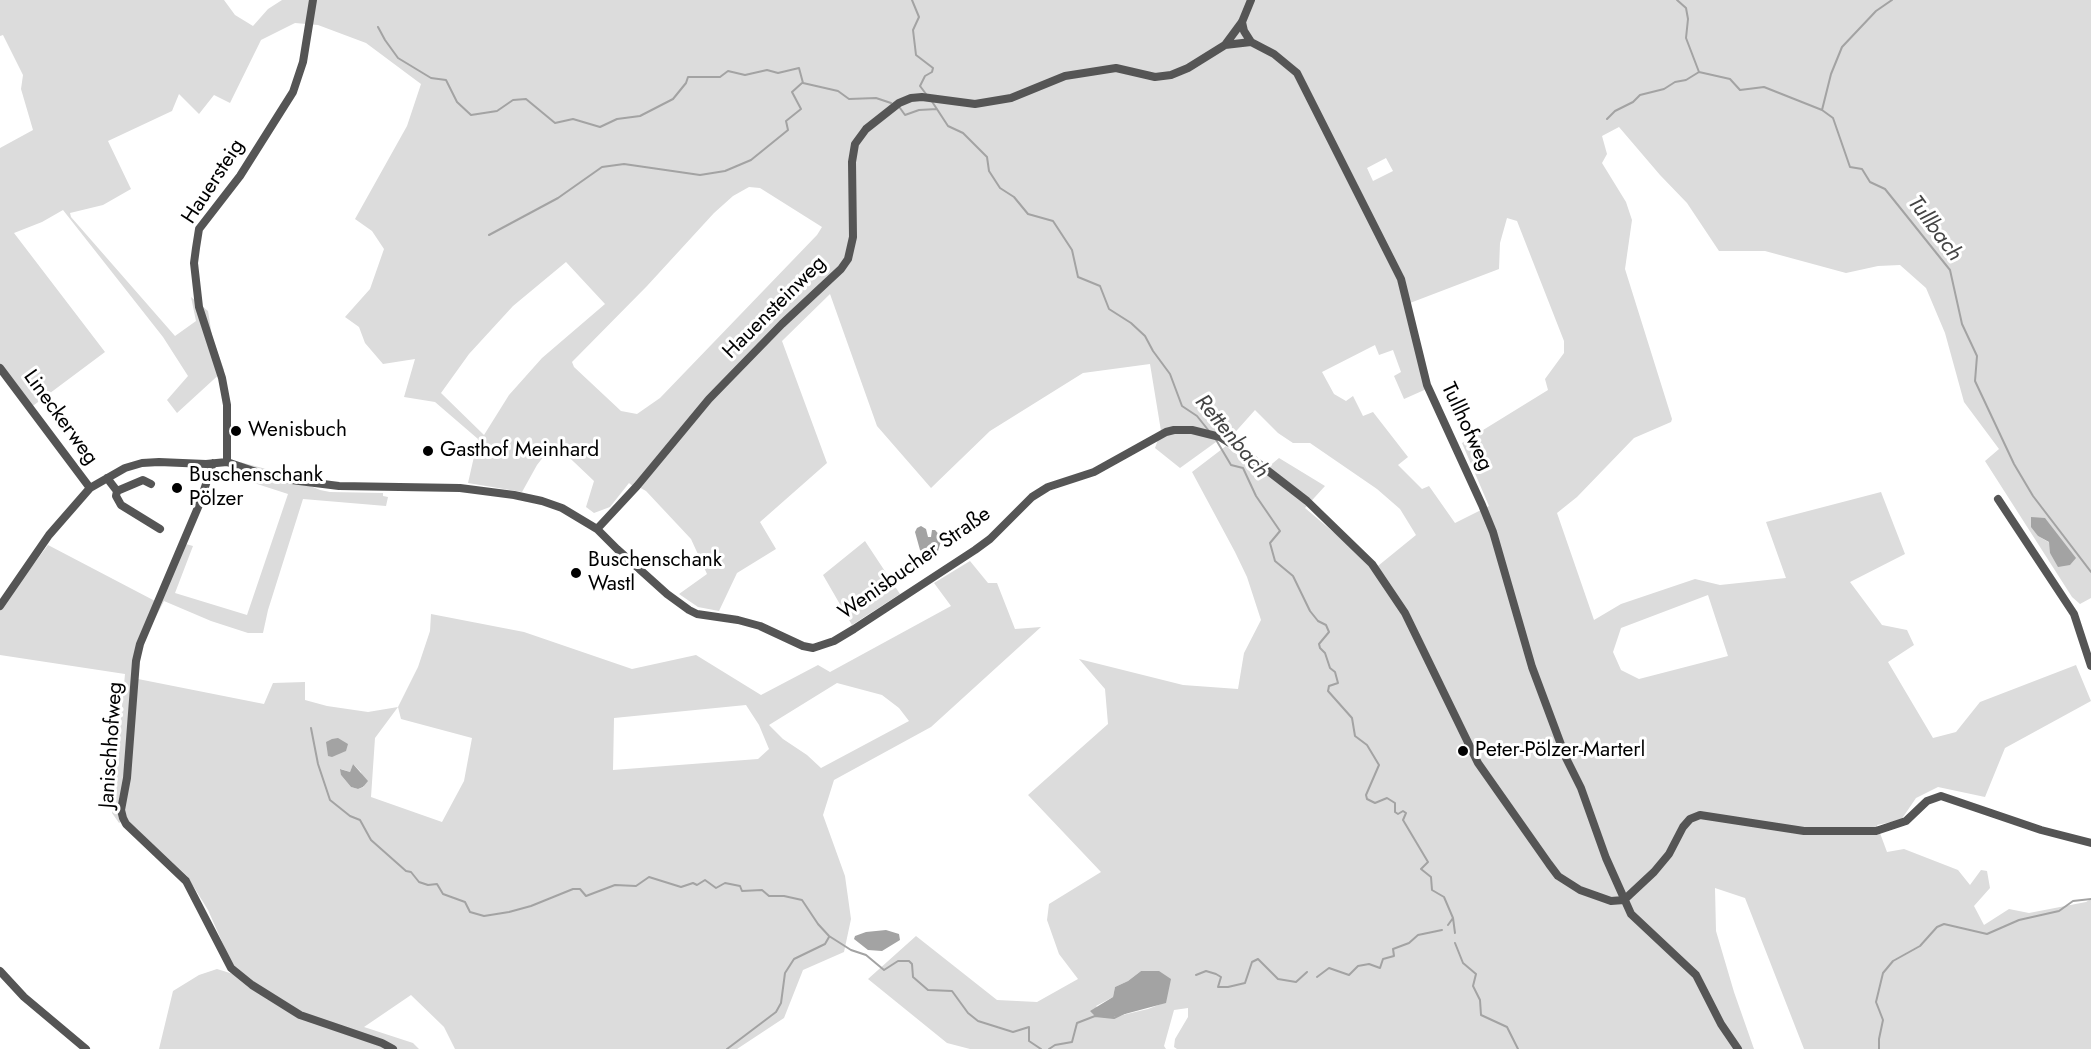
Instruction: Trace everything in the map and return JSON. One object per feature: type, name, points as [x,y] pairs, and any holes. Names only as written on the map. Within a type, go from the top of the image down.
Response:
[{"type":"street","name":"Hauersteig","points":[[227,462],[227,405],[222,378],[199,307],[194,264],[195,248],[200,229],[240,176],[293,92],[303,62],[313,0]]},
{"type":"street","points":[[1251,0],[1242,22],[1244,31],[1251,42]]},
{"type":"street","name":"Hauensteinweg","points":[[597,529],[637,486],[709,399],[848,259],[853,237],[852,162],[855,144],[866,129],[899,103],[910,98],[922,97],[975,104],[1011,98],[1065,76],[1116,68],[1155,77],[1171,75],[1188,68],[1225,45],[1242,22]]},
{"type":"street","name":"Hauensteinweg","points":[[1225,45],[1251,42]]},
{"type":"street","name":"Tullhofweg","points":[[1251,42],[1274,54],[1296,73],[1401,279],[1427,385],[1489,523],[1532,667],[1624,900],[1631,914],[1696,975],[1721,1024],[1738,1049]]},
{"type":"street","name":"Lineckerweg","points":[[0,368],[90,488]]},
{"type":"street","name":"Wenisbucher Straße","points":[[0,606],[49,535],[90,488],[125,468],[142,463],[227,462],[271,477],[339,486],[460,489],[514,495],[562,508],[597,529],[667,594],[689,610],[760,626],[803,646],[813,648],[834,641],[854,630],[975,550],[990,539],[1032,497],[1048,487],[1094,472],[1166,432],[1182,429],[1206,433],[1220,437],[1241,450],[1307,501],[1380,574],[1405,613],[1478,763],[1558,876],[1580,890],[1599,898],[1611,901],[1624,900]]},
{"type":"street","name":"Janischhofweg","points":[[213,463],[199,505],[140,644],[136,661],[127,778],[121,810],[123,818],[126,824],[186,882],[231,968],[252,985],[300,1015],[382,1043],[393,1049]]},
{"type":"street","points":[[107,478],[117,491],[116,496],[121,504],[160,529]]},
{"type":"street","points":[[117,491],[143,480],[151,484]]},
{"type":"street","points":[[1998,499],[2074,614],[2091,666]]},
{"type":"street","points":[[1624,900],[1654,872],[1669,854],[1683,827],[1690,819],[1700,815],[1804,831],[1876,831],[1906,821],[1927,801],[1941,796],[2041,830],[2091,843]]},
{"type":"street","points":[[0,971],[24,997],[86,1049]]},
{"type":"shaded area","points":[[0,0],[224,0],[235,15],[253,26],[268,9],[282,0],[2091,0],[2091,598],[2080,604],[2072,597],[1985,461],[1999,449],[1964,402],[1945,333],[1926,288],[1900,265],[1878,266],[1846,273],[1765,251],[1719,251],[1687,203],[1619,127],[1602,136],[1607,154],[1602,163],[1626,202],[1632,220],[1625,269],[1672,419],[1671,422],[1634,438],[1577,497],[1557,513],[1594,620],[1621,604],[1695,579],[1720,585],[1786,578],[1766,522],[1881,492],[1905,554],[1850,582],[1882,625],[1907,630],[1914,645],[1888,662],[1933,738],[1956,732],[1980,702],[2076,665],[2091,701],[2005,748],[1985,797],[1938,787],[1916,798],[1901,820],[1877,825],[1887,852],[1904,849],[1958,870],[1970,885],[1981,870],[1987,871],[1990,888],[1974,906],[1984,925],[2009,909],[2029,913],[2086,902],[2091,899],[2091,1049],[1804,1049],[1745,898],[1715,888],[1716,931],[1754,1049],[1177,1049],[1174,1047],[1175,1039],[1188,1017],[1188,1008],[1174,1010],[1164,1046],[1166,1049],[970,1049],[947,1043],[868,979],[916,936],[997,1000],[1037,1002],[1078,979],[1059,954],[1047,920],[1049,904],[1101,872],[1028,795],[1108,724],[1105,689],[1079,659],[1183,685],[1238,689],[1244,653],[1261,620],[1247,577],[1192,472],[1226,446],[1261,473],[1279,458],[1325,486],[1305,508],[1345,542],[1373,570],[1416,535],[1400,509],[1377,489],[1310,443],[1293,443],[1278,433],[1255,410],[1230,438],[1216,425],[1216,442],[1180,468],[1155,448],[1161,431],[1150,364],[1083,373],[990,431],[931,488],[877,426],[830,294],[782,341],[827,463],[760,522],[776,549],[737,573],[719,611],[698,607],[679,594],[707,574],[691,539],[646,491],[637,486],[635,488],[629,483],[610,507],[594,513],[586,507],[594,481],[554,443],[537,465],[522,492],[468,483],[478,439],[435,402],[404,397],[415,359],[383,364],[365,343],[359,327],[345,317],[370,289],[384,249],[372,231],[355,219],[407,126],[421,84],[366,43],[318,25],[295,23],[261,40],[230,103],[214,95],[199,114],[179,94],[172,111],[108,141],[131,189],[103,205],[70,213],[71,217],[175,336],[196,321],[191,297],[208,311],[212,336],[224,370],[177,413],[167,400],[188,376],[163,337],[63,210],[42,222],[14,233],[105,352],[30,408],[0,373],[0,148],[33,130],[21,89],[23,75],[3,35],[0,36]],"holes":[[[1386,158],[1393,171],[1373,181],[1367,168]],[[749,187],[760,188],[822,227],[817,235],[660,398],[637,414],[621,411],[574,367],[572,362],[647,286],[714,213],[733,196]],[[1507,218],[1517,221],[1564,341],[1564,353],[1545,379],[1548,390],[1462,443],[1489,506],[1455,523],[1429,486],[1422,489],[1398,465],[1408,457],[1373,412],[1363,416],[1353,396],[1346,401],[1334,394],[1322,372],[1375,345],[1379,355],[1393,350],[1401,372],[1394,376],[1404,399],[1431,387],[1410,303],[1499,269],[1500,243]],[[566,262],[605,304],[542,358],[509,395],[484,435],[441,393],[469,354],[513,306]],[[2031,517],[2070,565],[2050,553],[2050,543],[2038,536]],[[1708,595],[1728,656],[1639,679],[1621,670],[1613,652],[1621,628]],[[1141,971],[1166,1002],[1110,1018],[1096,1006],[1113,997],[1115,987]]]},
{"type":"shaded area","points":[[240,462],[309,478],[308,485],[320,490],[383,493],[383,496],[388,497],[386,506],[303,499],[263,633],[248,633],[211,621],[164,601],[142,644],[138,679],[264,704],[273,683],[305,682],[305,700],[327,706],[368,712],[398,707],[418,667],[430,631],[431,614],[524,632],[632,669],[696,655],[761,695],[818,665],[830,672],[951,606],[934,583],[970,561],[988,583],[997,583],[1015,629],[1041,627],[931,727],[834,780],[823,815],[845,876],[851,919],[844,952],[803,970],[784,1018],[737,1049],[455,1049],[444,1027],[411,995],[364,1027],[413,1043],[419,1049],[159,1049],[173,991],[199,975],[217,969],[243,977],[231,962],[208,910],[187,876],[126,819],[119,823],[112,813],[125,674],[0,655],[0,609],[48,545],[155,601],[182,543],[193,546],[175,593],[247,615],[288,494],[251,482],[253,477]],"holes":[[[837,683],[882,695],[899,708],[909,721],[821,768],[807,755],[783,739],[769,725]],[[746,705],[759,725],[769,749],[758,759],[613,770],[614,718]],[[398,707],[401,719],[472,738],[464,781],[442,822],[371,797],[375,738]],[[353,764],[361,772],[364,787],[358,789],[351,787],[341,775],[341,769],[350,772]]]},
{"type":"shaded area","points":[[2031,517],[2045,518],[2076,558],[2070,565],[2058,567],[2050,553],[2049,542],[2038,536],[2031,527]]},
{"type":"shaded area","points":[[921,526],[926,529],[928,537],[931,537],[932,530],[935,530],[942,538],[938,551],[924,553],[920,550],[915,532]]},
{"type":"shaded area","points":[[865,541],[900,594],[852,625],[823,575]]},
{"type":"shaded area","points":[[338,738],[348,744],[346,751],[332,757],[328,756],[326,742]]},
{"type":"shaded area","points":[[353,764],[368,781],[358,789],[351,787],[341,775],[340,769],[350,772]]},
{"type":"shaded area","points":[[886,930],[899,934],[900,940],[882,951],[868,950],[854,939],[855,936],[866,932]]},
{"type":"shaded area","points":[[1141,971],[1159,971],[1171,979],[1166,1003],[1110,1018],[1095,1016],[1090,1011],[1113,997],[1115,987]]},
{"type":"waterway","name":"Rettenbach","points":[[912,0],[919,17],[913,30],[916,55],[933,68],[932,72],[925,76],[920,86],[926,94]]},
{"type":"waterway","name":"Tullbach","points":[[1677,0],[1686,8],[1688,19],[1686,38],[1699,72],[1730,79],[1740,90],[1764,87],[1822,110],[1833,118],[1850,167],[1862,169],[1870,182],[1885,189],[1950,270],[1962,324],[1977,356],[1975,381],[2014,464],[2033,496],[2091,572]]},
{"type":"waterway","points":[[1822,110],[1831,74],[1842,47],[1876,11],[1892,0]]},
{"type":"waterway","points":[[378,27],[398,58],[431,78],[446,80],[457,102],[471,115],[497,111],[513,100],[526,99],[555,123],[573,119],[600,127],[617,119],[640,116],[673,99],[688,77],[720,77],[728,71],[745,75],[767,70],[778,73],[799,68],[803,83],[838,91],[849,99],[876,98],[891,103]]},
{"type":"waterway","points":[[1607,119],[1640,95],[1664,89],[1699,72]]},
{"type":"waterway","points":[[489,235],[558,198],[602,167],[624,164],[700,175],[725,171],[751,160],[788,130],[786,121],[801,109],[792,92],[802,83]]},
{"type":"waterway","name":"Rettenbach","points":[[931,100],[948,126],[963,133],[987,157],[989,171],[1000,188],[1014,197],[1028,214],[1053,221],[1072,250],[1078,277],[1100,286],[1109,309],[1131,323],[1145,336],[1170,374],[1182,406],[1197,416],[1209,431]]},
{"type":"waterway","points":[[900,108],[905,115],[919,110],[937,109]]},
{"type":"waterway","name":"Rettenbach","points":[[1215,438],[1231,465],[1243,468],[1256,496],[1280,531],[1270,543],[1275,561],[1293,576],[1310,611],[1318,621],[1326,625],[1329,632],[1319,644],[1330,668],[1335,672],[1338,683],[1329,686],[1328,691],[1352,718],[1355,736],[1367,745],[1379,765],[1366,795],[1367,799],[1375,803],[1387,798],[1395,803],[1395,812],[1406,813],[1403,820],[1428,862],[1421,869],[1431,877],[1432,890],[1444,897],[1453,918],[1455,933]]},
{"type":"waterway","points":[[311,728],[318,764],[330,800],[350,816],[360,820],[371,840],[406,871],[411,872],[419,882],[428,885],[437,884],[443,894],[465,902],[470,912],[484,916],[509,912],[573,889],[580,889],[586,896],[615,885],[636,886],[649,877],[681,887],[693,883],[697,885],[705,880],[716,888],[725,883],[740,886],[742,891],[762,890],[769,896],[784,896],[802,900],[829,936],[851,950],[866,955],[884,970],[898,961],[909,961],[912,964],[913,977],[928,990],[952,991],[968,1013],[978,1021],[1013,1032],[1029,1027],[1029,1041],[1041,1049]]},
{"type":"waterway","points":[[1879,1049],[1883,1020],[1876,1002],[1883,973],[1893,961],[1920,946],[1937,927],[1944,924],[1987,934],[2019,920],[2059,911],[2073,901],[2091,899]]},
{"type":"waterway","name":"Rettenbach","points":[[1448,925],[1453,918]]},
{"type":"waterway","points":[[1317,977],[1329,968],[1349,975],[1358,966],[1369,964],[1380,968],[1383,959],[1394,956],[1393,949],[1409,943],[1418,935],[1442,930]]},
{"type":"waterway","points":[[727,1049],[776,1012],[781,1003],[785,973],[794,959],[825,944],[829,937]]},
{"type":"waterway","name":"Rettenbach","points":[[1455,943],[1463,963],[1476,974],[1473,986],[1480,1000],[1481,1015],[1507,1027],[1518,1049]]},
{"type":"waterway","points":[[1196,975],[1206,971],[1216,974],[1221,977],[1218,987],[1245,983],[1252,962],[1258,959],[1278,979],[1296,982],[1307,972]]},
{"type":"waterway","points":[[1049,1049],[1055,1045],[1072,1042],[1077,1023],[1095,1016],[1114,1018],[1126,1012]]},
{"type":"place","name":"Wenisbuch","points":[[236,431]]},
{"type":"place","name":"Gasthof Meinhard","points":[[428,451]]},
{"type":"place","name":"Buschenschank Pölzer","points":[[177,488]]},
{"type":"place","name":"Buschenschank Wastl","points":[[576,573]]},
{"type":"place","name":"Peter-Pölzer-Marterl","points":[[1463,751]]}]
